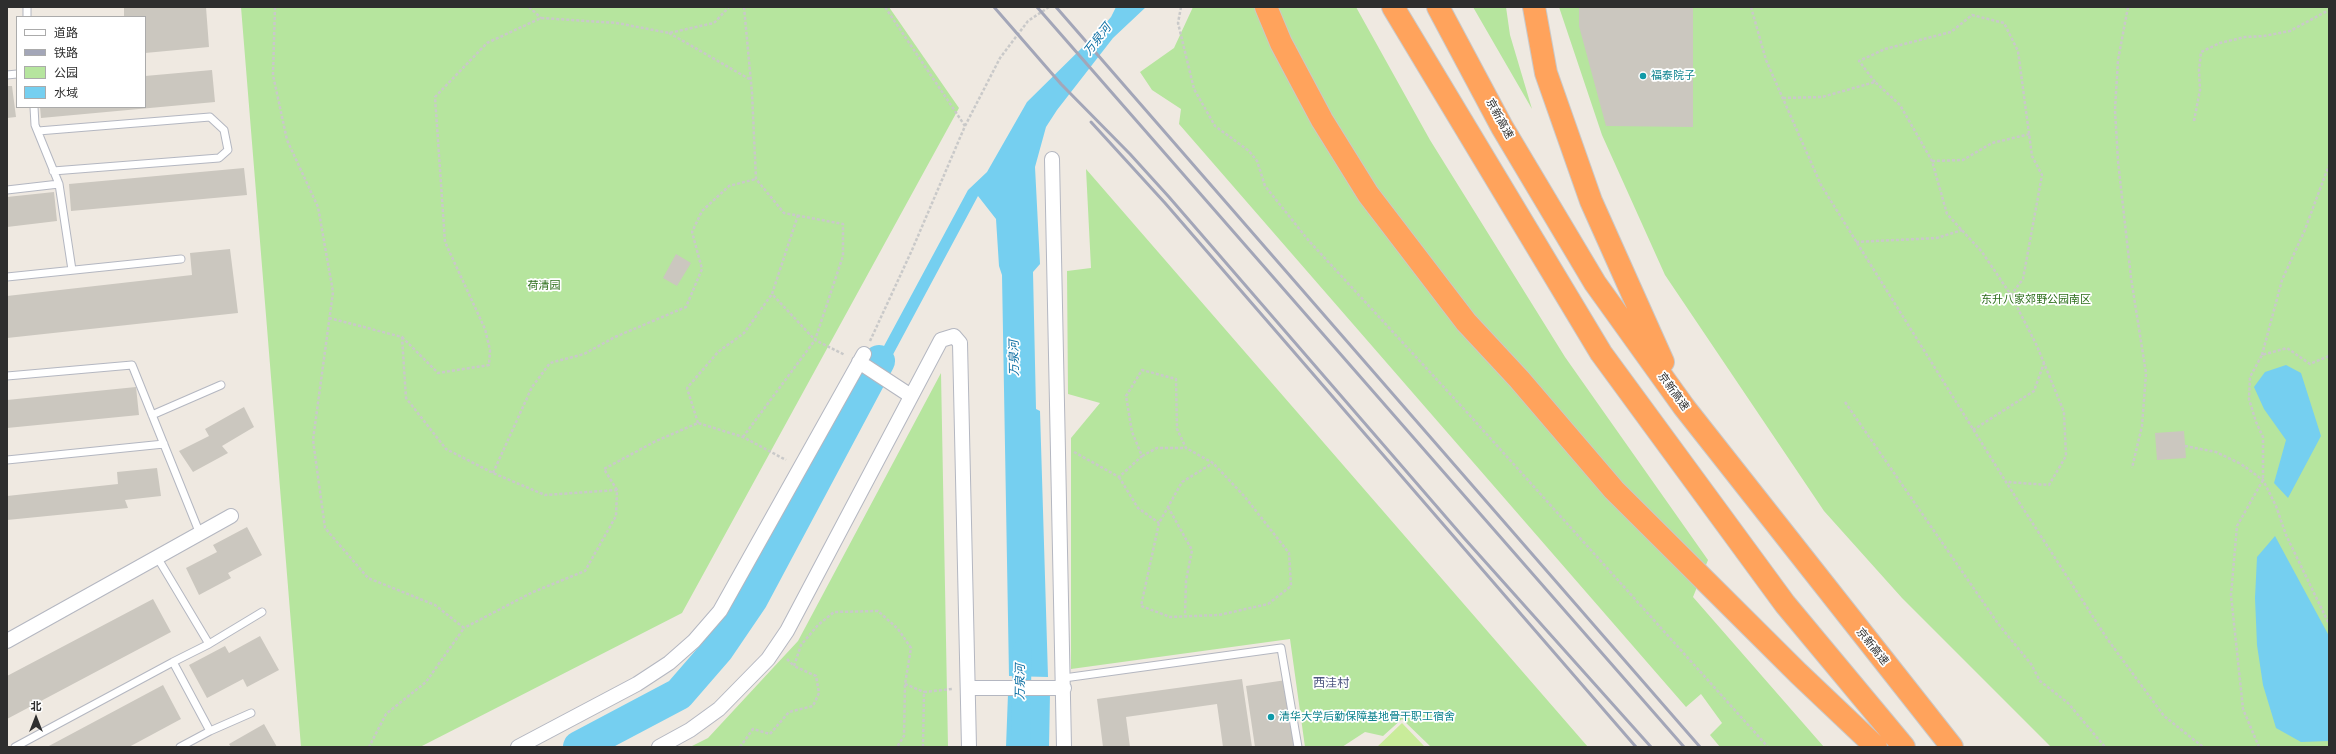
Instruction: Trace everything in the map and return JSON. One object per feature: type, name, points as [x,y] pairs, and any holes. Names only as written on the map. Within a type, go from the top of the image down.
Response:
[{"type":"highway","points":[[1266,7],[1281,43],[1322,120],[1368,194],[1466,322],[1519,380],[1614,490],[1798,674],[1876,747]]},
{"type":"highway","points":[[1393,7],[1509,203],[1601,353],[1785,604],[1904,747]]},
{"type":"highway","name":"京新高速","points":[[1438,7],[1502,127],[1595,283],[1684,407],[1952,747]]},
{"type":"highway","points":[[1534,7],[1546,73],[1591,201],[1684,407]]},
{"type":"street","points":[[1052,159],[1064,683],[1064,747]]},
{"type":"street","points":[[659,747],[690,730],[719,709],[768,659],[787,631],[941,340],[954,336],[960,343],[969,688],[969,747]]},
{"type":"street","points":[[518,747],[637,684],[669,663],[694,641],[720,611],[862,361],[890,383],[911,396]]},
{"type":"street","points":[[7,641],[231,516]]},
{"type":"street","points":[[969,688],[1064,683]]},
{"type":"lane","points":[[34,108],[38,131],[58,184],[72,270]]},
{"type":"lane","points":[[38,131],[210,117],[224,130],[228,150],[219,158],[52,171]]},
{"type":"lane","points":[[7,190],[58,184]]},
{"type":"lane","points":[[7,277],[181,259]]},
{"type":"lane","points":[[7,376],[132,365],[200,534]]},
{"type":"lane","points":[[152,415],[221,385]]},
{"type":"lane","points":[[7,460],[164,444]]},
{"type":"lane","points":[[157,557],[209,644]]},
{"type":"lane","points":[[15,747],[209,644],[262,612]]},
{"type":"lane","points":[[1064,683],[1281,648],[1298,747]]},
{"type":"lane","points":[[173,662],[210,731]]},
{"type":"lane","points":[[180,747],[210,731],[251,713]]},
{"type":"path","points":[[275,7],[273,75],[287,140],[318,207],[333,292],[313,440],[325,528],[368,578],[435,605],[464,628]]},
{"type":"path","points":[[529,7],[541,18]]},
{"type":"path","points":[[669,33],[714,22],[729,7]]},
{"type":"path","points":[[743,437],[815,340],[842,256],[843,224],[784,213],[756,179],[744,7]]},
{"type":"path","points":[[885,7],[965,126]]},
{"type":"path","points":[[772,294],[815,340],[862,361],[912,250],[965,126],[1000,58],[1028,21],[1049,7]]},
{"type":"path","points":[[1181,7],[1178,23],[1194,89],[1215,126],[1249,151],[1257,161],[1265,186],[1309,241],[1464,410],[1768,747]]},
{"type":"path","points":[[1751,7],[1766,60],[1821,185],[2006,482],[2108,640],[2164,716],[2203,747]]},
{"type":"path","points":[[2128,7],[2118,60],[2115,110],[2118,161],[2127,227],[2131,278],[2146,374],[2142,426],[2132,468]]},
{"type":"path","points":[[2194,121],[2200,90],[2199,70],[2201,52],[2220,43],[2245,37],[2264,36],[2290,31],[2329,10]]},
{"type":"path","points":[[2006,482],[2049,485],[2066,456],[2064,412],[2044,362],[2011,296],[1982,252],[1947,214],[1932,161],[1900,105],[1875,82],[1859,61],[1885,49],[1951,32],[1972,15],[2004,22],[2018,51],[2032,156],[2042,175],[2023,279],[2011,296]]},
{"type":"path","points":[[329,318],[402,338],[438,374],[489,365],[490,350],[486,329],[445,242],[435,97],[487,43],[541,18],[617,22],[669,33],[750,80]]},
{"type":"path","points":[[1783,98],[1822,98],[1875,82]]},
{"type":"path","points":[[1932,161],[1963,160],[1992,143],[2030,134]]},
{"type":"path","points":[[2329,164],[2304,232],[2282,280],[2262,355],[2250,377],[2249,399],[2256,422],[2263,437],[2263,480],[2276,506],[2286,536],[2329,624]]},
{"type":"path","points":[[493,473],[532,387],[550,363],[584,354],[615,337],[686,307],[702,269],[692,232],[702,212],[729,186],[756,179]]},
{"type":"path","points":[[698,423],[687,388],[718,352],[744,333],[772,294],[798,215]]},
{"type":"path","points":[[1856,242],[1937,238],[1962,230]]},
{"type":"path","points":[[402,338],[406,398],[446,449],[493,473],[544,495],[617,490]]},
{"type":"path","points":[[2262,355],[2287,348],[2310,364],[2329,356]]},
{"type":"path","points":[[1974,430],[2034,391],[2044,362]]},
{"type":"path","points":[[1142,456],[1132,432],[1126,396],[1142,370],[1176,379],[1177,429],[1186,448]]},
{"type":"path","points":[[1845,402],[1999,625],[2031,664],[2040,681],[2068,703],[2105,747]]},
{"type":"path","points":[[369,747],[386,714],[426,682],[464,628],[532,592],[585,571],[616,516],[617,490],[604,470],[656,441],[698,423],[743,437],[800,468]]},
{"type":"path","points":[[1058,443],[1119,477],[1138,508],[1159,523]]},
{"type":"path","points":[[2185,446],[2216,452],[2241,464],[2263,480]]},
{"type":"path","points":[[1119,477],[1142,456],[1157,448],[1186,448],[1213,463],[1245,497],[1289,553],[1291,586],[1268,604],[1219,615],[1170,617],[1141,606],[1159,523],[1182,482],[1213,463]]},
{"type":"path","points":[[2259,747],[2243,709],[2231,595],[2237,526],[2263,480]]},
{"type":"path","points":[[1168,507],[1192,550],[1186,581],[1185,616]]},
{"type":"path","points":[[794,666],[801,645],[818,626],[834,612],[878,611],[898,629],[911,648],[905,684],[904,736],[896,747]]},
{"type":"path","points":[[740,747],[753,729],[770,734],[789,712],[813,706],[819,693],[816,676],[794,666],[776,647]]},
{"type":"path","points":[[905,684],[924,692],[969,688]]},
{"type":"path","points":[[923,747],[924,692]]},
{"type":"green space","name":"荷清园","points":[[241,7],[889,7],[959,108],[682,613],[420,747],[301,747]]},
{"type":"green space","points":[[1193,7],[1356,7],[1430,140],[1565,357],[1708,560],[1693,597],[1824,747],[1720,747],[1710,735],[1722,723],[1701,694],[1686,707],[1179,124],[1181,109],[1152,90],[1140,72],[1174,48]]},
{"type":"green space","points":[[1473,7],[1506,7],[1510,35],[1532,109]]},
{"type":"green space","name":"东升八家郊野公园南区","points":[[1559,7],[2329,7],[2329,747],[2051,747],[1902,598],[1824,511],[1665,275],[1602,135]]},
{"type":"green space","points":[[1086,169],[1588,747],[1431,747],[1402,719],[1383,736],[1365,732],[1342,747],[1305,747],[1290,639],[1071,669],[1071,438],[1100,403],[1068,394],[1067,271],[1091,268]]},
{"type":"green space","points":[[941,373],[948,747],[690,747],[708,738],[798,641]]},
{"type":"green space","points":[[1402,723],[1425,747],[1377,747]]},
{"type":"water","points":[[1116,7],[1146,7],[1113,38],[1057,110],[1046,127],[1035,167],[1040,264],[1033,272],[1036,409],[1040,411],[1048,677],[1009,676],[1002,275],[999,266],[996,219],[978,196],[867,403],[856,398],[968,190],[987,172],[1027,102],[1097,33],[1111,17]]},
{"type":"water","points":[[2286,365],[2301,373],[2321,436],[2288,498],[2274,483],[2286,440],[2264,409],[2254,387],[2265,372]]},
{"type":"water","points":[[2275,536],[2329,636],[2329,741],[2301,742],[2276,728],[2263,685],[2257,645],[2255,598],[2257,557]]},
{"type":"water","points":[[1050,693],[1049,747],[1006,747],[1008,694]]},
{"type":"building","points":[[124,7],[206,7],[209,47],[146,53],[146,16],[124,16]]},
{"type":"building","name":"福泰院子","points":[[1579,7],[1693,7],[1693,127],[1606,126],[1579,26]]},
{"type":"building","points":[[212,70],[215,102],[41,118],[40,108],[146,108],[146,76]]},
{"type":"building","points":[[7,86],[12,86],[16,117],[7,118]]},
{"type":"building","points":[[244,168],[247,195],[71,211],[69,184]]},
{"type":"building","points":[[54,192],[57,221],[7,227],[7,197]]},
{"type":"building","points":[[230,249],[238,313],[7,338],[7,296],[192,275],[190,253]]},
{"type":"building","points":[[676,254],[691,263],[677,286],[663,278]]},
{"type":"building","points":[[136,387],[139,415],[7,428],[7,400]]},
{"type":"building","points":[[244,407],[254,427],[222,446],[228,453],[193,472],[179,451],[209,436],[205,429]]},
{"type":"building","points":[[2184,431],[2186,458],[2157,460],[2155,433]]},
{"type":"building","points":[[157,468],[161,496],[125,500],[128,508],[7,520],[7,496],[118,484],[117,472]]},
{"type":"building","points":[[247,527],[262,555],[228,573],[231,578],[199,595],[186,568],[217,552],[213,545]]},
{"type":"building","points":[[153,599],[171,632],[7,719],[7,676]]},
{"type":"building","points":[[260,636],[279,670],[247,687],[243,679],[207,698],[189,665],[225,646],[229,653]]},
{"type":"building","points":[[1242,679],[1252,747],[1223,747],[1217,704],[1126,717],[1130,747],[1103,747],[1097,699]]},
{"type":"building","name":"清华大学后勤保障基地骨干职工宿舍","points":[[1286,680],[1296,747],[1255,747],[1246,686]]},
{"type":"building","points":[[163,685],[181,719],[129,747],[47,747]]},
{"type":"building","points":[[264,724],[277,747],[231,747],[229,744]]},
{"type":"waterway","points":[[579,747],[679,694],[718,649],[752,599],[879,361]]},
{"type":"waterway","name":"万泉河","points":[[1021,747],[1022,650]]},
{"type":"railway","points":[[994,7],[1061,84],[1130,154],[1169,197],[1464,538],[1651,747]]},
{"type":"railway","points":[[1037,7],[1684,747]]},
{"type":"railway","points":[[1056,7],[1700,747]]},
{"type":"railway","points":[[1091,122],[1165,203],[1636,747]]},
{"type":"place","name":"福泰院子","points":[[1643,76]]},
{"type":"place","name":"清华大学后勤保障基地骨干职工宿舍","points":[[1271,717]]},
{"type":"district","name":"西洼村","points":[[1331,684]]}]
